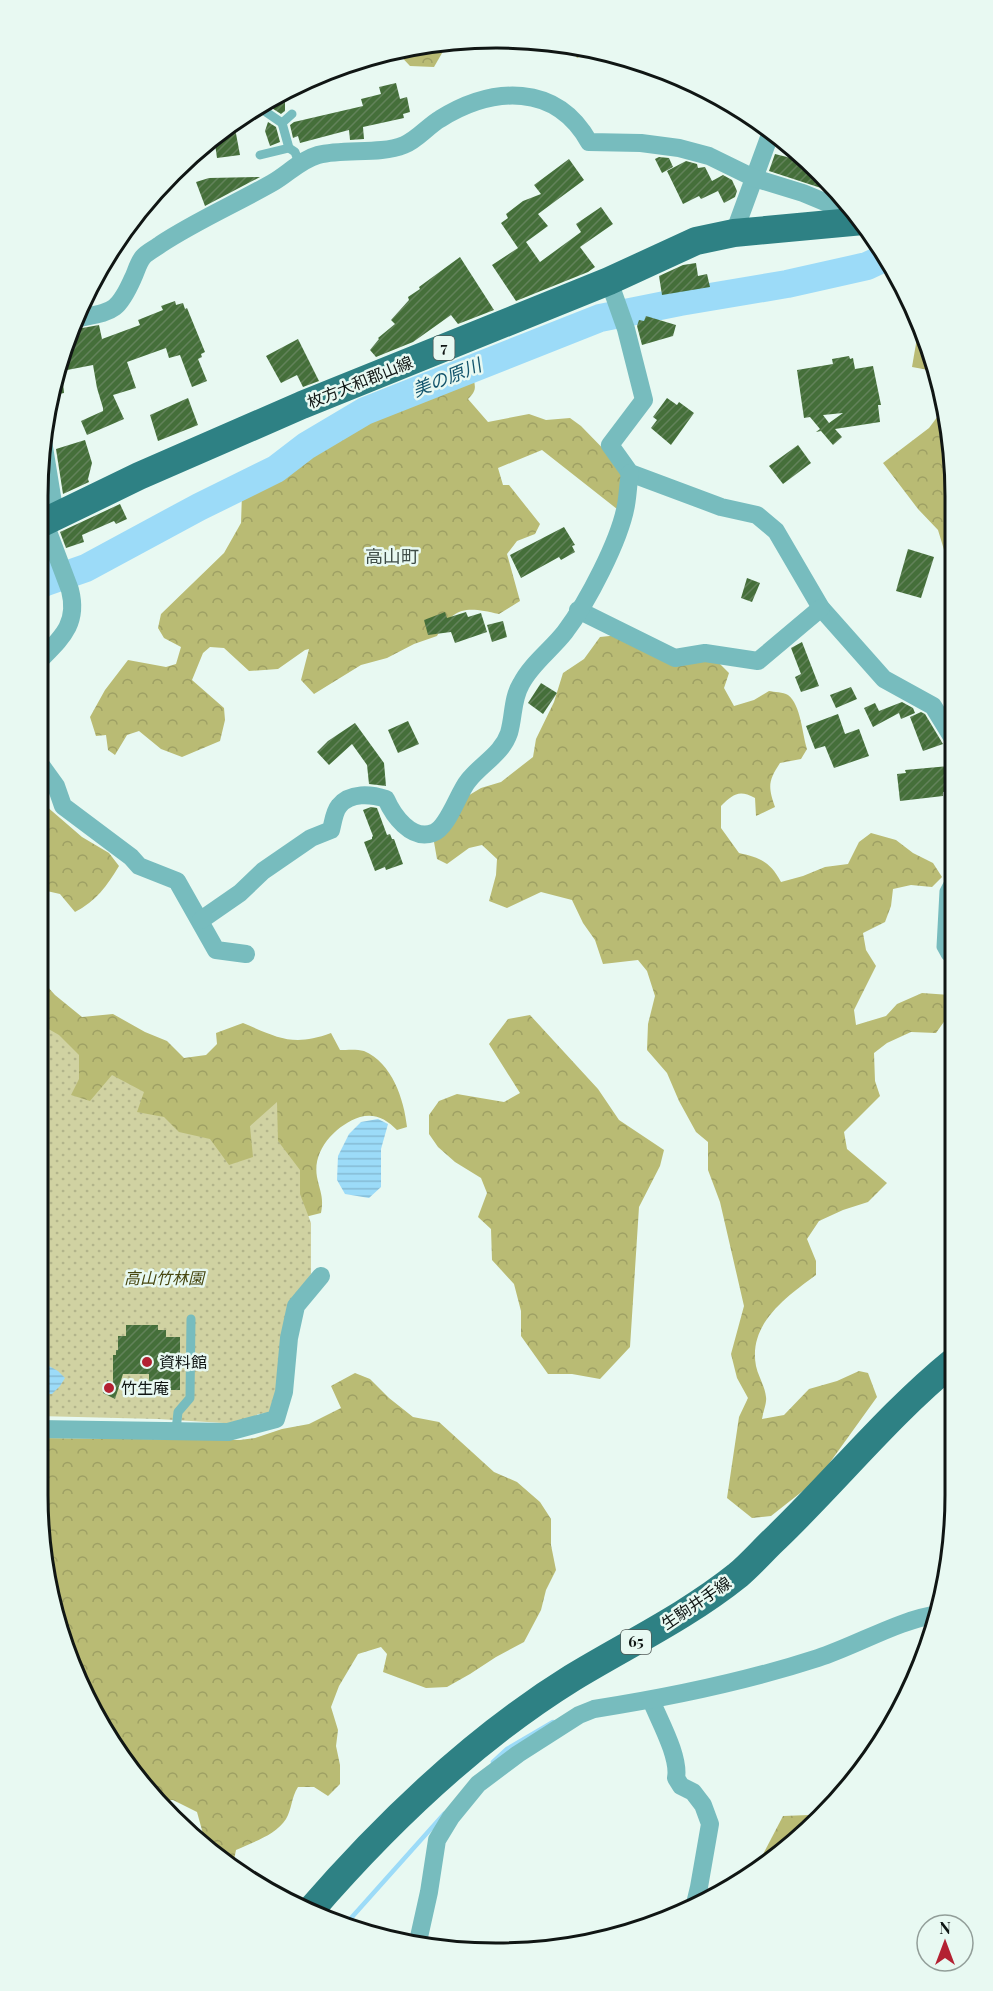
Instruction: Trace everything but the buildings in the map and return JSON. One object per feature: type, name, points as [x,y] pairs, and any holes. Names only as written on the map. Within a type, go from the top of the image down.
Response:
[{"type":"main road","name":"枚方大和郡山線","points":[[48,519],[139,476],[302,405],[613,291],[696,241],[734,233],[851,222]]},
{"type":"main road","name":"生駒井手線","points":[[315,1905],[347,1868],[429,1786],[507,1722],[573,1677],[690,1609],[739,1574],[800,1515],[922,1387],[945,1368]]},
{"type":"street","points":[[86,317],[106,313],[118,306],[143,257],[186,227],[279,179],[294,156],[394,148],[406,144],[438,119],[460,108],[504,96],[530,96],[566,112],[584,132],[589,142],[641,143],[679,148],[709,156],[754,178],[803,193],[840,208]]},
{"type":"street","points":[[734,233],[768,140]]},
{"type":"street","points":[[613,291],[626,329],[644,400],[610,445],[630,473],[721,507],[757,515],[776,531],[821,608],[884,679],[933,706],[945,726]]},
{"type":"street","points":[[201,920],[240,893],[263,871],[310,838],[331,830],[337,807],[349,798],[372,795],[386,799],[393,815],[405,826],[418,833],[433,833],[443,825],[468,780],[501,748],[509,733],[514,700],[520,684],[567,630],[601,572],[626,507],[630,473]]},
{"type":"street","points":[[48,526],[73,601],[72,617],[66,631],[48,651]]},
{"type":"street","points":[[578,610],[675,658],[705,653],[758,661],[821,608]]},
{"type":"street","points":[[48,775],[56,786],[63,806],[131,857],[139,866],[177,881],[216,950],[246,954]]},
{"type":"street","points":[[48,1429],[228,1432],[276,1419],[284,1392],[289,1338],[296,1306],[321,1276]]},
{"type":"street","points":[[420,1936],[437,1840],[451,1817],[478,1784],[518,1754],[579,1715],[594,1709],[735,1683],[820,1657],[928,1616]]},
{"type":"street","points":[[651,1700],[673,1754],[678,1770],[676,1778],[681,1786],[693,1792],[703,1805],[710,1824],[697,1896]]},
{"type":"lane","points":[[260,155],[294,156],[282,123],[266,112]]},
{"type":"lane","points":[[282,123],[292,114]]},
{"type":"lane","points":[[945,889],[941,947],[945,954]]},
{"type":"lane","points":[[176,1430],[178,1412],[190,1398],[191,1319]]},
{"type":"green space","points":[[443,51],[434,67],[410,66],[403,58]]},
{"type":"green space","points":[[917,340],[927,370],[912,367]]},
{"type":"green space","points":[[472,374],[475,384],[468,399],[488,422],[529,414],[546,420],[570,418],[581,426],[618,464],[622,475],[617,509],[542,450],[498,468],[503,485],[509,485],[540,524],[535,534],[517,541],[507,554],[520,601],[499,614],[470,610],[456,614],[443,626],[437,636],[414,644],[387,658],[361,665],[314,694],[301,680],[309,649],[278,669],[249,671],[224,648],[210,647],[203,653],[192,680],[224,708],[225,720],[220,741],[182,757],[161,749],[139,731],[127,735],[115,755],[108,750],[106,735],[96,736],[90,717],[105,690],[128,660],[166,667],[176,664],[181,647],[164,638],[158,628],[161,614],[224,553],[241,523],[242,494],[360,419]]},
{"type":"green space","points":[[937,417],[944,467],[945,553],[938,530],[918,509],[883,463],[929,428]]},
{"type":"green space","points":[[619,635],[720,664],[729,673],[724,688],[734,706],[754,700],[769,691],[788,695],[796,705],[807,749],[801,759],[780,763],[776,769],[770,784],[775,807],[756,816],[755,798],[740,793],[721,806],[721,828],[739,853],[764,862],[781,882],[825,867],[848,864],[859,842],[871,833],[896,840],[913,853],[933,863],[942,877],[932,887],[911,885],[893,889],[891,906],[885,922],[863,933],[866,950],[876,966],[854,1010],[856,1025],[886,1016],[897,1004],[922,993],[945,995],[945,1020],[936,1033],[911,1032],[887,1043],[874,1053],[875,1081],[880,1096],[844,1132],[847,1149],[887,1183],[868,1202],[819,1221],[807,1239],[816,1261],[816,1275],[772,1313],[758,1337],[755,1351],[756,1366],[766,1397],[762,1419],[784,1415],[809,1389],[837,1381],[859,1371],[868,1373],[877,1397],[818,1479],[771,1516],[752,1518],[727,1498],[739,1417],[748,1398],[737,1378],[731,1354],[744,1306],[720,1202],[708,1170],[708,1142],[696,1132],[667,1073],[647,1050],[648,1024],[655,996],[647,971],[638,960],[603,964],[595,940],[583,923],[572,900],[541,892],[507,908],[489,901],[496,875],[497,859],[482,845],[469,848],[447,864],[437,859],[434,842],[466,797],[481,788],[501,782],[533,757],[536,739],[554,702],[563,673],[584,659],[600,637]]},
{"type":"green space","points":[[48,808],[82,837],[109,853],[119,866],[100,892],[75,912],[60,894],[48,891]]},
{"type":"green space","points":[[48,987],[82,1017],[113,1014],[167,1041],[184,1058],[206,1055],[217,1044],[216,1033],[243,1023],[286,1039],[306,1039],[331,1033],[340,1050],[364,1051],[382,1064],[395,1083],[403,1105],[407,1127],[397,1130],[380,1118],[365,1116],[351,1121],[335,1132],[322,1148],[316,1167],[322,1199],[321,1213],[305,1217],[230,1176],[79,1105],[48,1088]]},
{"type":"green space","points":[[530,1015],[598,1089],[619,1120],[664,1150],[660,1166],[639,1207],[630,1347],[600,1379],[572,1374],[548,1374],[521,1336],[521,1311],[514,1284],[492,1260],[491,1229],[478,1217],[487,1193],[481,1178],[455,1162],[438,1147],[429,1134],[429,1115],[439,1101],[457,1094],[504,1102],[520,1093],[489,1044],[508,1019]]},
{"type":"green space","name":"高山竹林園","points":[[48,1029],[59,1035],[79,1055],[79,1079],[71,1095],[90,1101],[112,1075],[144,1092],[137,1112],[164,1117],[179,1132],[210,1139],[229,1165],[253,1157],[250,1126],[277,1102],[278,1141],[300,1170],[300,1194],[311,1223],[311,1274],[286,1312],[276,1403],[271,1413],[258,1414],[250,1421],[240,1424],[48,1416]]},
{"type":"green space","points":[[355,1373],[370,1379],[413,1417],[439,1422],[494,1472],[517,1482],[540,1502],[551,1519],[551,1545],[556,1570],[546,1590],[541,1610],[524,1642],[447,1687],[426,1688],[383,1672],[387,1654],[381,1647],[358,1654],[339,1686],[331,1707],[338,1730],[336,1746],[340,1765],[340,1784],[328,1796],[314,1787],[298,1787],[282,1825],[264,1838],[236,1850],[234,1858],[203,1834],[197,1812],[173,1800],[168,1800],[141,1768],[108,1719],[82,1666],[63,1611],[52,1553],[49,1524],[48,1438],[240,1440],[255,1438],[282,1429],[309,1424],[341,1408],[331,1386]]},
{"type":"green space","points":[[810,1815],[763,1855],[783,1816]]},
{"type":"water","points":[[378,1119],[388,1124],[381,1149],[381,1187],[369,1198],[345,1194],[337,1180],[338,1156],[349,1134],[361,1122]]},
{"type":"water","points":[[48,1366],[58,1371],[65,1378],[52,1394],[48,1394]]},
{"type":"waterway","name":"美の原川","points":[[48,581],[86,568],[199,507],[276,469],[306,446],[365,411],[600,318],[787,284],[867,266],[878,261]]},
{"type":"waterway","points":[[493,1762],[507,1749],[553,1722]]},
{"type":"waterway","points":[[351,1919],[444,1814]]},
{"type":"place","name":"資料館","points":[[147,1362]]},
{"type":"place","name":"竹生庵","points":[[109,1388]]},
{"type":"district","name":"高山町","points":[[392,557]]}]
